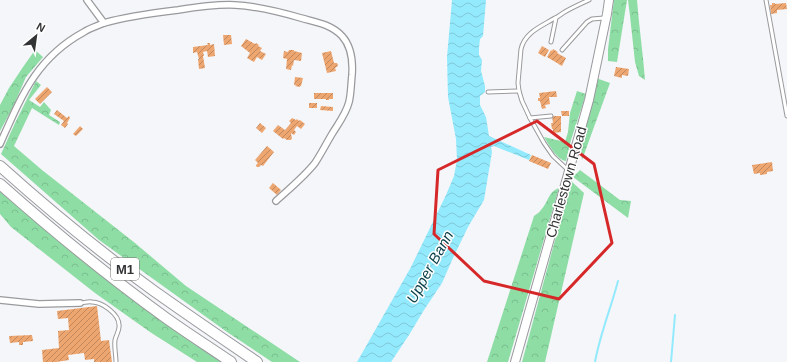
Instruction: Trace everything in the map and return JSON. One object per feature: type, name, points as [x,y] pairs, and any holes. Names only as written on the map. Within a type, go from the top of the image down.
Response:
[{"type":"highway","name":"M1","points":[[0,166],[76,230],[140,280],[199,323],[257,362]]},
{"type":"highway","name":"M1","points":[[0,184],[38,218],[115,279],[166,318],[231,362]]},
{"type":"main road","name":"Charlestown Road","points":[[515,362],[589,100],[609,0]]},
{"type":"street","points":[[87,0],[104,23]]},
{"type":"street","points":[[0,143],[30,81],[53,54],[67,42],[85,31],[117,19],[202,7],[234,5],[290,15],[330,27],[347,42],[350,48],[352,64],[350,95],[346,111],[319,156],[297,182],[276,201]]},
{"type":"street","points":[[0,300],[39,304],[80,303]]},
{"type":"lane","points":[[569,171],[553,156],[544,143],[522,101],[519,91],[519,64],[521,49],[526,37],[536,28],[589,0]]},
{"type":"lane","points":[[766,0],[787,116]]},
{"type":"lane","points":[[551,42],[556,18]]},
{"type":"lane","points":[[562,50],[587,22],[606,18]]},
{"type":"lane","points":[[488,92],[519,91]]},
{"type":"lane","points":[[530,118],[551,116]]},
{"type":"lane","points":[[80,303],[92,302],[99,304],[112,311],[116,316],[119,323],[119,329],[115,339],[116,362]]},
{"type":"highlighted area","points":[[537,121],[594,164],[612,243],[559,299],[484,281],[434,234],[438,170]]},
{"type":"green space","points":[[614,0],[627,0],[617,62],[608,61]]},
{"type":"green space","points":[[628,0],[637,0],[645,80],[639,76],[635,62]]},
{"type":"green space","points":[[35,50],[43,57],[26,77],[13,107],[0,131],[0,105],[9,88]]},
{"type":"green space","points":[[596,78],[610,83],[582,160],[580,145]]},
{"type":"green space","points":[[36,81],[41,85],[29,100],[40,107],[44,102],[51,110],[49,115],[60,122],[59,125],[32,108],[14,146],[186,286],[300,362],[272,362],[227,332],[99,240],[1,154]]},
{"type":"green space","points":[[577,91],[586,94],[571,140],[566,161],[556,155],[544,137],[565,142],[568,132],[570,113]]},
{"type":"green space","points":[[580,170],[620,200],[631,201],[628,218],[573,177]]},
{"type":"green space","points":[[571,181],[584,193],[545,362],[522,362]]},
{"type":"green space","points":[[559,188],[508,362],[487,362],[534,216],[544,207],[553,192]]},
{"type":"green space","points":[[0,190],[63,245],[136,301],[223,362],[197,362],[150,332],[95,293],[11,227],[0,214]]},
{"type":"water","name":"Upper Bann","points":[[452,0],[486,0],[483,36],[480,39],[479,48],[479,55],[482,60],[481,71],[485,92],[480,96],[480,105],[486,117],[489,136],[531,155],[529,160],[494,146],[491,147],[492,152],[484,200],[468,227],[442,283],[391,362],[357,362],[411,267],[454,176],[457,160],[456,139],[448,97],[447,57]]},
{"type":"building","points":[[772,3],[786,3],[787,9],[777,10],[777,13],[771,14],[770,5],[772,5]]},
{"type":"building","points":[[223,35],[231,35],[232,44],[224,45]]},
{"type":"building","points":[[246,39],[255,44],[256,43],[262,48],[260,51],[266,54],[262,60],[257,57],[254,62],[247,58],[250,53],[241,46]]},
{"type":"building","points":[[207,43],[210,43],[210,45],[214,44],[215,56],[208,57],[207,51],[203,52],[205,68],[199,69],[199,59],[197,52],[193,53],[193,47],[208,45]]},
{"type":"building","points":[[542,46],[549,50],[545,57],[538,53]]},
{"type":"building","points":[[553,49],[566,58],[562,66],[547,57]]},
{"type":"building","points":[[289,50],[302,53],[301,61],[294,60],[291,70],[286,69],[287,59],[283,58],[284,51],[288,52]]},
{"type":"building","points":[[331,51],[334,63],[337,63],[338,66],[335,68],[336,71],[327,73],[322,53]]},
{"type":"building","points":[[616,67],[629,69],[628,76],[622,75],[622,78],[614,76]]},
{"type":"building","points":[[295,77],[303,78],[300,87],[294,85]]},
{"type":"building","points":[[47,87],[52,92],[40,104],[35,99]]},
{"type":"building","points":[[556,91],[557,97],[549,97],[550,104],[545,105],[546,108],[542,109],[540,101],[538,101],[538,98],[540,98],[539,93]]},
{"type":"building","points":[[314,93],[333,93],[333,99],[314,99]]},
{"type":"building","points":[[309,103],[317,103],[317,108],[309,108]]},
{"type":"building","points":[[321,106],[333,107],[333,111],[320,110]]},
{"type":"building","points":[[57,110],[67,118],[69,116],[70,118],[65,128],[61,125],[64,121],[54,114]]},
{"type":"building","points":[[561,111],[569,111],[569,116],[562,116]]},
{"type":"building","points":[[552,116],[561,116],[561,132],[553,133],[551,123],[553,123]]},
{"type":"building","points":[[292,118],[299,121],[300,120],[305,124],[301,129],[297,126],[294,130],[296,132],[294,135],[291,133],[291,140],[283,139],[273,131],[278,125],[285,130],[291,123],[289,121]]},
{"type":"building","points":[[260,123],[266,128],[262,133],[256,128]]},
{"type":"building","points":[[80,126],[83,129],[76,136],[73,134]]},
{"type":"building","points":[[267,146],[274,152],[263,166],[261,165],[257,167],[256,165],[258,163],[255,160]]},
{"type":"building","points":[[532,155],[551,163],[548,169],[529,161]]},
{"type":"building","points":[[772,162],[773,171],[767,172],[767,174],[754,174],[752,165]]},
{"type":"building","points":[[273,183],[281,190],[277,195],[269,188]]},
{"type":"building","points":[[97,306],[101,341],[109,340],[112,362],[94,362],[94,359],[85,360],[84,353],[68,355],[69,360],[43,362],[42,350],[59,348],[58,331],[69,330],[68,318],[58,319],[57,311]]},
{"type":"building","points":[[32,335],[33,341],[23,342],[23,345],[19,345],[19,342],[10,343],[9,336]]},
{"type":"waterway","points":[[595,362],[618,281]]},
{"type":"waterway","points":[[671,362],[675,315]]}]
